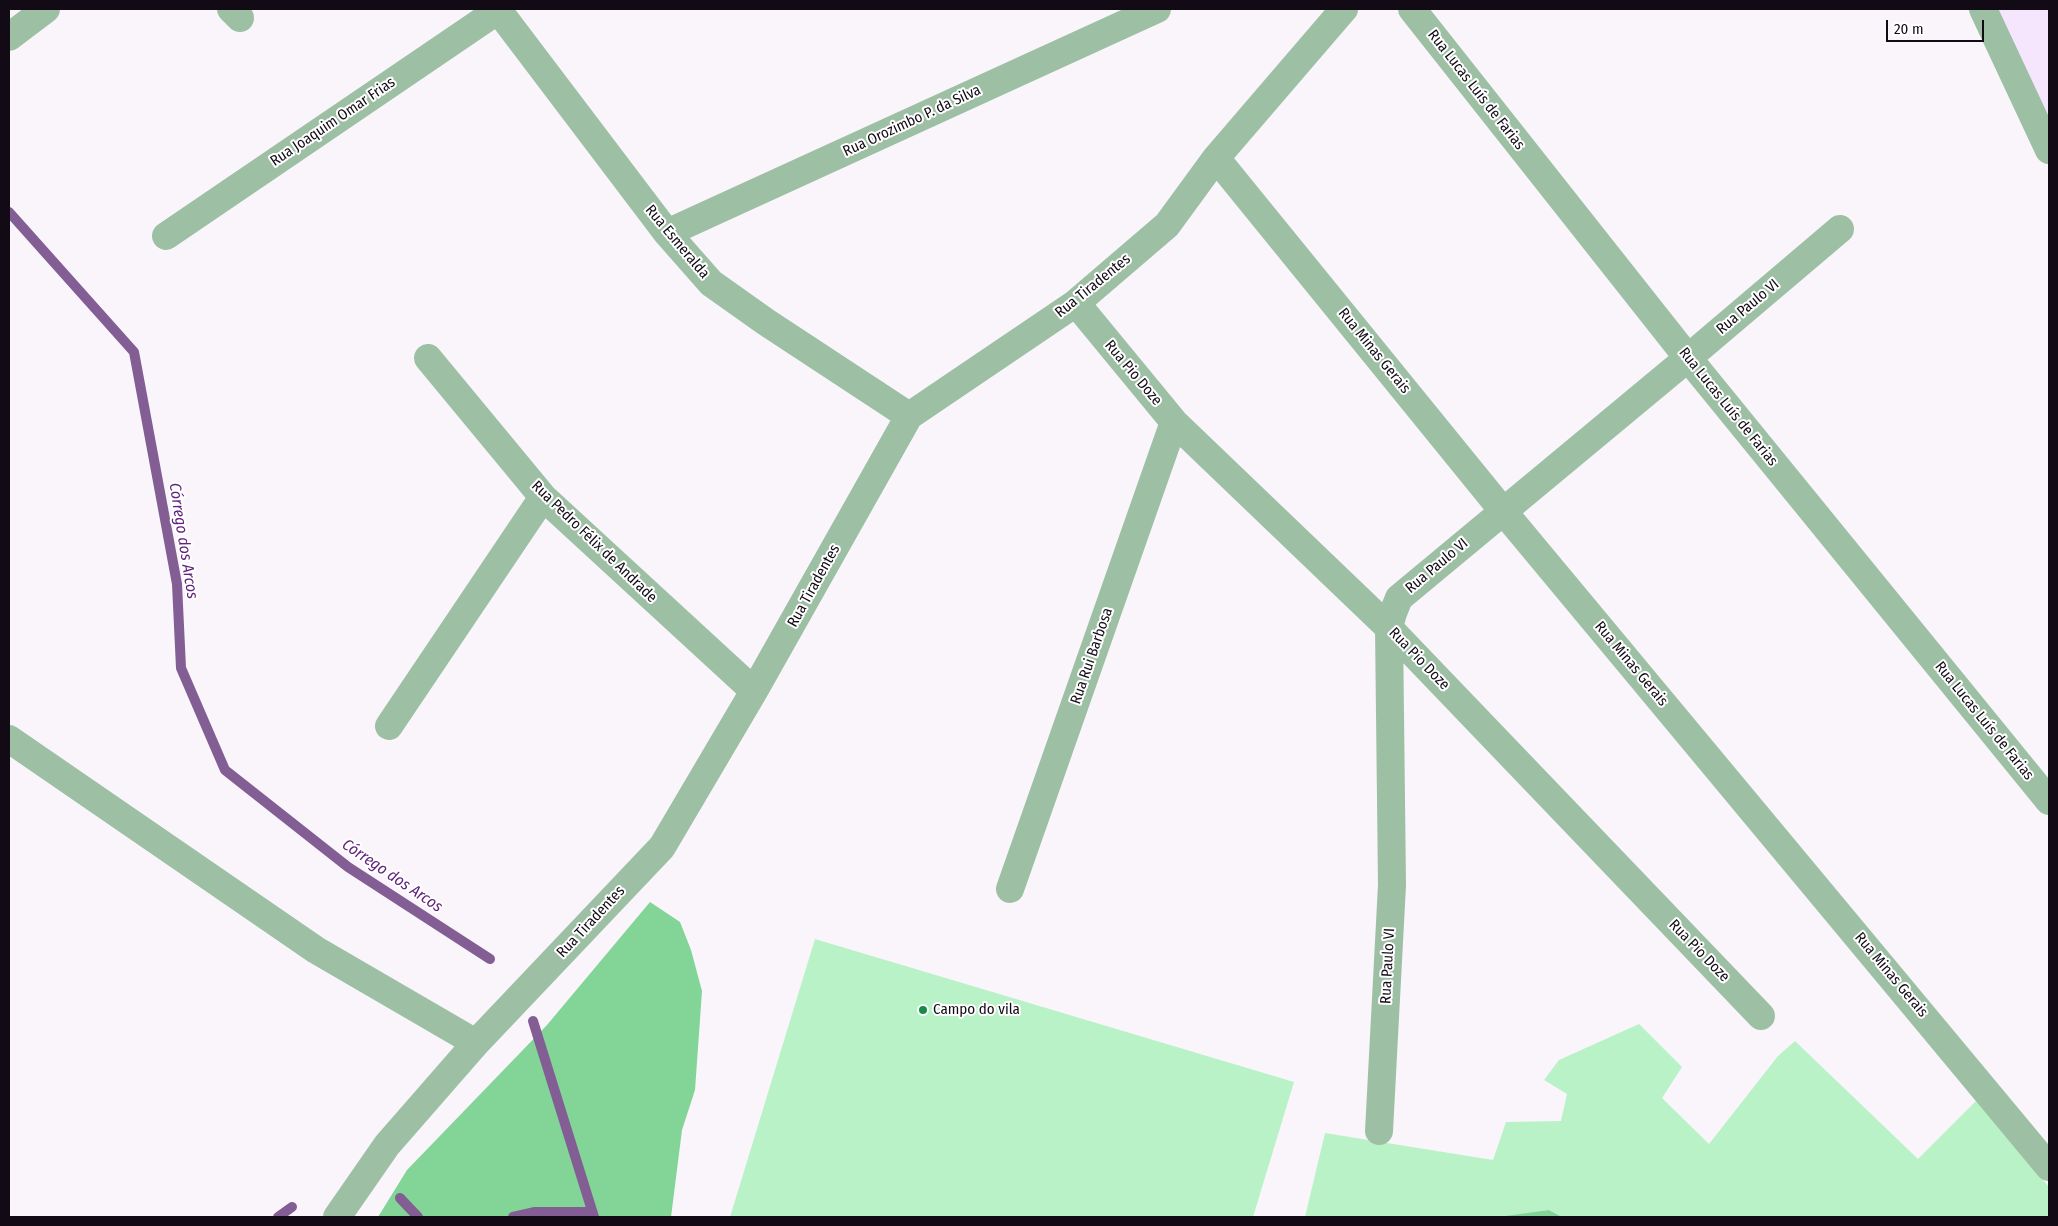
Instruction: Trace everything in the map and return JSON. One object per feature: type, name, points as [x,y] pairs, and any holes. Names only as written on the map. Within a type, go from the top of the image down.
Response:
[{"type":"street","points":[[9,37],[46,9]]},
{"type":"street","name":"Rua Orozimbo P. da Silva","points":[[667,233],[1157,9]]},
{"type":"street","name":"Rua Tiradentes","points":[[337,1217],[387,1145],[476,1043],[662,847],[754,691],[909,416],[1076,304],[1167,225],[1216,158],[1344,9]]},
{"type":"street","name":"Rua Lucas Luís de Farias","points":[[1412,9],[1688,358],[2049,801]]},
{"type":"street","points":[[1983,9],[2049,150]]},
{"type":"street","name":"Rua Esmeralda","points":[[499,10],[667,233],[711,283],[766,322],[909,416]]},
{"type":"street","name":"Rua Joaquim Omar Frias","points":[[166,236],[499,10]]},
{"type":"street","name":"Rua Minas Gerais","points":[[1216,158],[1503,511],[2049,1167]]},
{"type":"street","name":"Rua Paulo VI","points":[[1379,1131],[1392,885],[1389,628],[1399,598],[1840,229]]},
{"type":"street","name":"Rua Pio Doze","points":[[1076,304],[1174,422],[1389,628],[1761,1016]]},
{"type":"street","name":"Rua Pedro Félix de Andrade","points":[[428,358],[543,497],[754,691]]},
{"type":"street","name":"Rua Rui Barbosa","points":[[1010,889],[1174,422]]},
{"type":"street","points":[[389,726],[543,497]]},
{"type":"street","points":[[9,739],[316,950],[476,1043]]},
{"type":"shaded area","points":[[1987,9],[2049,9],[2049,134]]},
{"type":"green space","points":[[650,902],[680,922],[691,950],[702,991],[695,1090],[682,1130],[671,1217],[378,1217],[407,1170],[547,1025]]},
{"type":"green space","name":"Campo do vila","points":[[815,939],[1294,1082],[1253,1217],[730,1217]]},
{"type":"green space","points":[[1639,1024],[1682,1067],[1662,1098],[1709,1144],[1778,1056],[1795,1041],[1918,1159],[1977,1100],[2049,1187],[2049,1217],[1562,1217],[1549,1210],[1500,1217],[1305,1217],[1325,1133],[1493,1160],[1506,1122],[1561,1121],[1567,1094],[1544,1080],[1559,1060]]},
{"type":"green space","points":[[1549,1210],[1562,1217],[1500,1217],[1505,1216]]},
{"type":"waterway","name":"Córrego dos Arcos","points":[[9,212],[134,352],[177,584],[181,668],[225,770],[348,867],[490,959]]},
{"type":"waterway","name":"Córrego dos Arcos","points":[[533,1021],[594,1217]]},
{"type":"waterway","points":[[400,1198],[418,1217]]},
{"type":"waterway","points":[[278,1217],[292,1207]]},
{"type":"waterway","points":[[513,1217],[535,1212],[592,1212]]},
{"type":"place","name":"Campo do vila","points":[[923,1010]]}]
